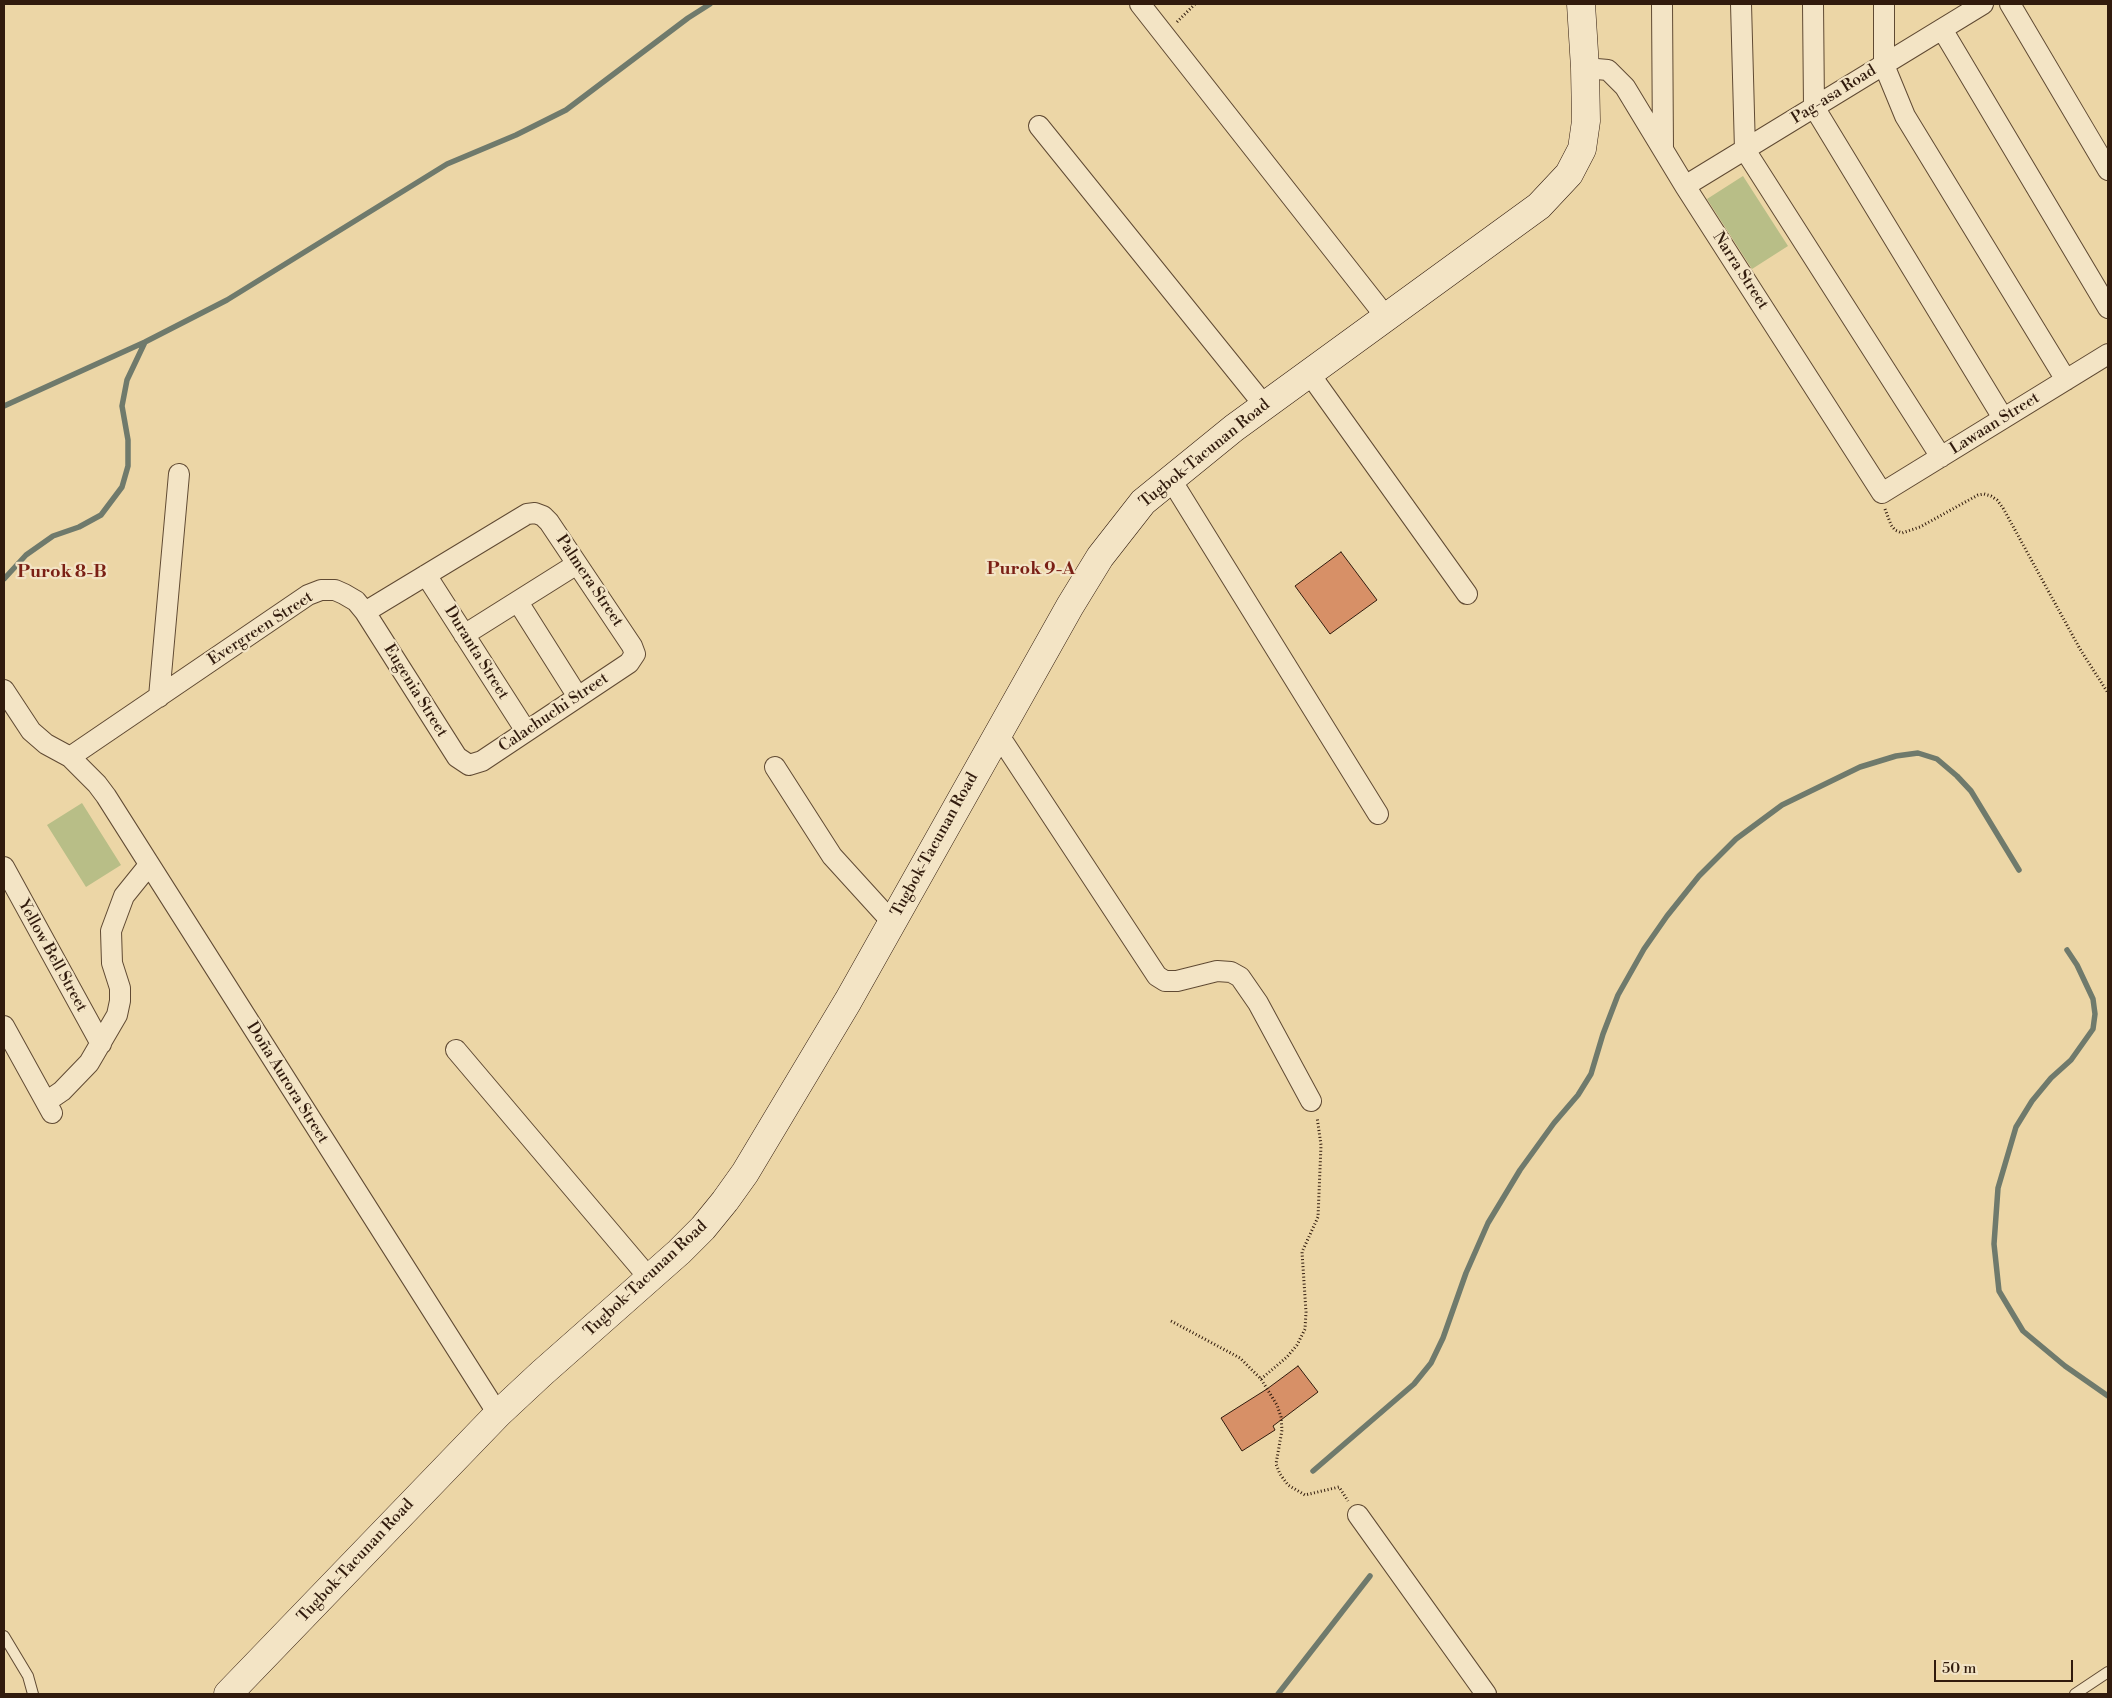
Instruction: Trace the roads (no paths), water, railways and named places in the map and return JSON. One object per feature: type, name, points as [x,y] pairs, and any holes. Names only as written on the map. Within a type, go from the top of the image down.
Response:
[{"type":"street","points":[[1140,4],[1386,317]]},
{"type":"street","name":"Tugbok-Tacunan Road","points":[[228,1694],[498,1414],[542,1372],[650,1279],[704,1228],[746,1173],[848,1001],[1070,606],[1100,557],[1143,502],[1170,478],[1264,405],[1539,206],[1569,174],[1582,149],[1586,121],[1586,68],[1581,4]]},
{"type":"street","points":[[1662,4],[1663,151]]},
{"type":"street","points":[[1741,4],[1745,150],[1941,458]]},
{"type":"street","points":[[1813,4],[1814,107],[2003,418]]},
{"type":"street","points":[[1884,4],[1884,65],[1905,116],[2066,380]]},
{"type":"street","points":[[2010,4],[2108,170]]},
{"type":"street","name":"Pag-asa Road","points":[[1686,186],[1942,29],[1977,5]]},
{"type":"street","points":[[1942,29],[2108,308]]},
{"type":"street","name":"Narra Street","points":[[1586,68],[1608,70],[1625,86],[1663,151],[1882,493]]},
{"type":"street","points":[[1039,126],[1264,405]]},
{"type":"street","name":"Lawaan Street","points":[[1882,493],[2108,354]]},
{"type":"street","points":[[1308,373],[1467,594]]},
{"type":"street","points":[[159,697],[179,474]]},
{"type":"street","points":[[1170,478],[1378,814]]},
{"type":"street","name":"Palmera Street","points":[[426,575],[527,514],[536,513],[543,516],[549,522],[632,646],[635,654]]},
{"type":"street","points":[[464,635],[578,564]]},
{"type":"street","points":[[365,612],[426,575]]},
{"type":"street","name":"Duranta Street","points":[[426,575],[526,732]]},
{"type":"street","name":"Evergreen Street","points":[[70,758],[308,595],[321,590],[335,590],[356,601],[365,612]]},
{"type":"street","points":[[518,602],[578,697]]},
{"type":"street","name":"Eugenia Street","points":[[365,612],[456,757],[469,765]]},
{"type":"street","name":"Calachuchi Street","points":[[469,765],[482,760],[526,732],[629,663],[635,654]]},
{"type":"street","name":"Doña Aurora Street","points":[[4,690],[31,731],[46,744],[70,758],[97,784],[498,1414]]},
{"type":"street","points":[[998,734],[1157,976],[1165,981],[1177,981],[1217,970],[1231,972],[1240,977],[1258,1003],[1311,1101]]},
{"type":"street","points":[[775,767],[832,856],[892,922]]},
{"type":"street","points":[[4,1026],[49,1107],[76,1078],[101,1044],[117,1015],[120,988],[112,963],[111,931],[124,896],[149,865]]},
{"type":"street","name":"Yellow Bell Street","points":[[4,867],[101,1044]]},
{"type":"street","points":[[456,1050],[650,1279]]},
{"type":"street","points":[[1358,1515],[1486,1694]]},
{"type":"lane","points":[[4,1636],[28,1676],[33,1694]]},
{"type":"lane","points":[[2076,1694],[2108,1672]]},
{"type":"waterway","points":[[4,406],[145,342],[227,300],[447,164],[516,135],[566,110],[688,18],[710,4]]},
{"type":"waterway","points":[[4,579],[26,555],[53,536],[79,527],[101,515],[122,487],[128,466],[128,440],[122,406],[127,380],[145,342]]},
{"type":"waterway","points":[[1313,1471],[1414,1384],[1431,1363],[1443,1338],[1466,1273],[1488,1223],[1520,1170],[1554,1123],[1578,1095],[1591,1074],[1603,1034],[1618,995],[1644,949],[1699,876],[1736,839],[1782,805],[1860,767],[1896,756],[1918,753],[1937,759],[1971,791],[2019,870]]},
{"type":"waterway","points":[[2067,950],[2077,965],[2093,999],[2095,1014],[2093,1029],[2071,1060],[2051,1078],[2032,1101],[2016,1127],[1998,1188],[1994,1244],[1999,1291],[2023,1331],[2065,1366],[2108,1396]]},
{"type":"waterway","points":[[1278,1694],[1370,1576]]},
{"type":"district","name":"Purok 9-A","points":[[1031,570]]},
{"type":"district","name":"Purok 8-B","points":[[62,573]]}]
